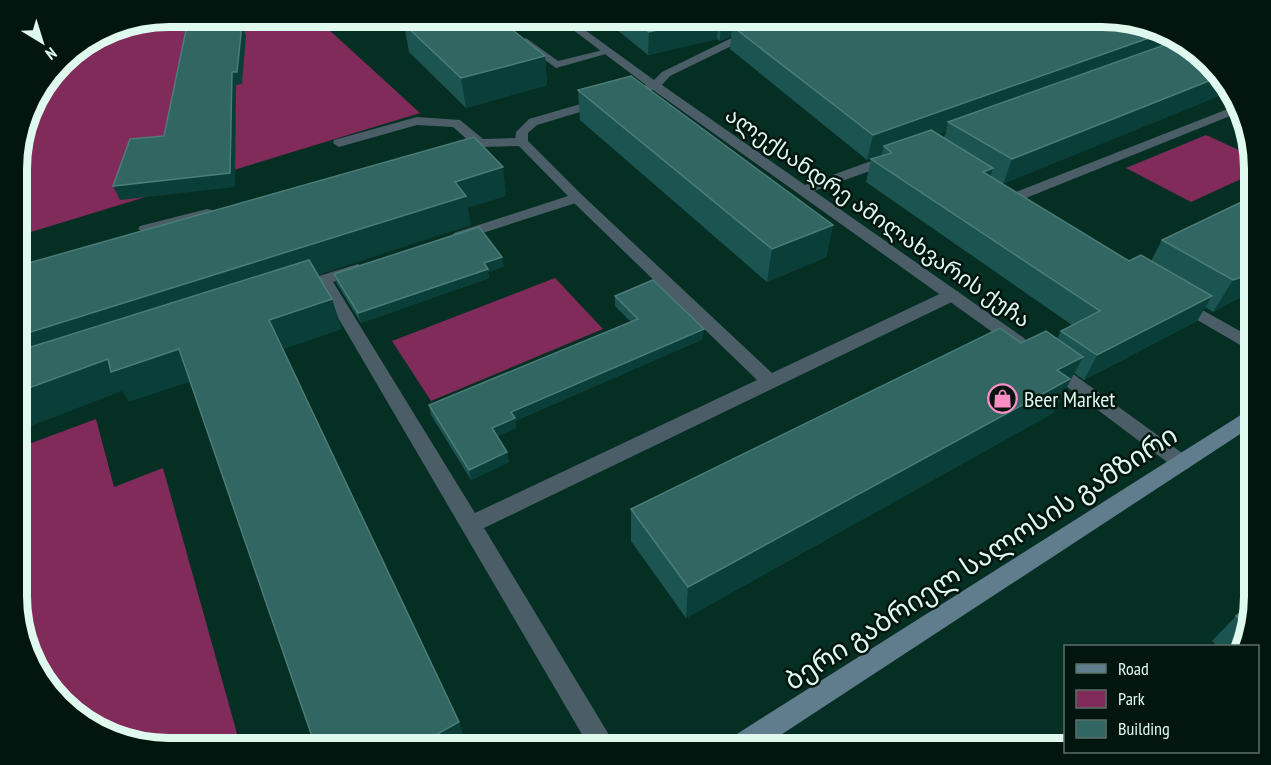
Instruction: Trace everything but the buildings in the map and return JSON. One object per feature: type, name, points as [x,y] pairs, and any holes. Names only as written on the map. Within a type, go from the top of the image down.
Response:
[{"type":"main road","name":"ბერი გაბრიელ სალოსის გამზირი","points":[[754,738],[1182,463],[1244,427]]},
{"type":"street","points":[[401,27],[430,34],[440,31]]},
{"type":"street","name":"ალექსანდრე ამილახვარის ქუჩა","points":[[575,27],[655,86],[952,295],[1182,463]]},
{"type":"street","points":[[521,142],[522,132],[533,122],[655,86],[666,74],[759,27]]},
{"type":"street","points":[[519,36],[556,65],[607,51]]},
{"type":"street","points":[[1032,211],[1007,196],[1231,111]]},
{"type":"street","points":[[339,143],[417,121],[456,123],[480,144]]},
{"type":"street","points":[[445,152],[480,144],[521,142],[770,382]]},
{"type":"street","points":[[805,190],[904,154]]},
{"type":"street","points":[[445,240],[577,198]]},
{"type":"street","points":[[145,229],[226,208]]},
{"type":"street","points":[[280,294],[368,266]]},
{"type":"street","points":[[324,280],[598,738]]},
{"type":"street","points":[[1163,292],[1244,341]]},
{"type":"street","points":[[471,525],[952,295]]},
{"type":"green space","points":[[326,27],[420,113],[27,233],[27,169],[32,132],[42,106],[56,83],[65,72],[72,72],[72,65],[90,51],[115,38],[151,28]]},
{"type":"green space","points":[[1206,135],[1243,152],[1244,178],[1191,202],[1126,168]]},
{"type":"green space","points":[[555,278],[603,329],[431,401],[392,341]]},
{"type":"green space","points":[[96,419],[114,487],[163,468],[238,738],[169,738],[132,733],[98,719],[83,709],[62,690],[51,675],[38,650],[28,614],[27,445]]},
{"type":"place","name":"Beer Market","points":[[1003,399]]}]
